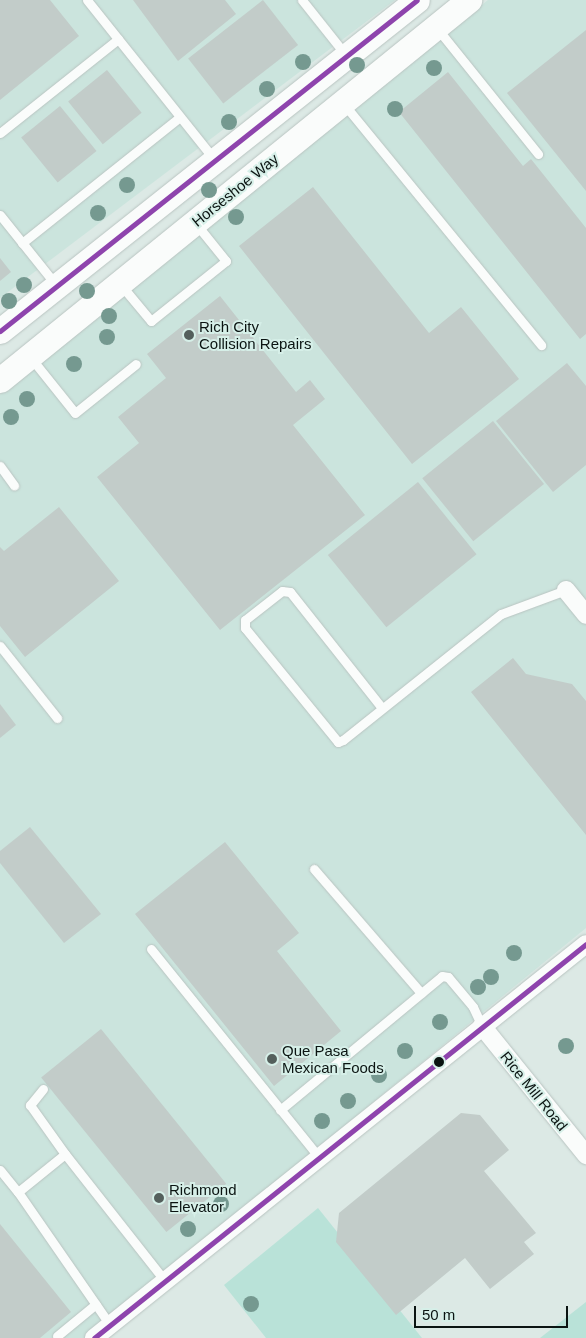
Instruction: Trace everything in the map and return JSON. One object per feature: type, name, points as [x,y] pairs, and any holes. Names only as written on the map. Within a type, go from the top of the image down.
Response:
[{"type":"street","points":[[0,330],[216,162],[417,0]]},
{"type":"street","name":"Horseshoe Way","points":[[0,380],[469,0]]},
{"type":"street","points":[[566,590],[586,615]]},
{"type":"street","points":[[94,1338],[318,1156],[586,944]]},
{"type":"street","name":"Rice Mill Road","points":[[482,1026],[586,1155]]},
{"type":"lane","points":[[87,0],[216,162]]},
{"type":"lane","points":[[302,0],[347,56]]},
{"type":"lane","points":[[436,27],[538,154]]},
{"type":"lane","points":[[0,134],[118,39]]},
{"type":"lane","points":[[342,102],[541,345]]},
{"type":"lane","points":[[22,243],[180,117]]},
{"type":"lane","points":[[0,215],[57,287]]},
{"type":"lane","points":[[119,283],[151,321],[226,261],[194,222]]},
{"type":"lane","points":[[29,356],[75,413],[136,364]]},
{"type":"lane","points":[[0,466],[14,485]]},
{"type":"lane","points":[[382,708],[290,592],[282,590],[246,620],[245,628],[333,740],[343,740],[501,614],[566,590]]},
{"type":"lane","points":[[0,646],[57,718]]},
{"type":"lane","points":[[314,869],[421,993]]},
{"type":"lane","points":[[151,949],[318,1156]]},
{"type":"lane","points":[[280,1110],[421,993],[445,976],[473,1007],[482,1026]]},
{"type":"lane","points":[[43,1089],[30,1105],[65,1154],[165,1281]]},
{"type":"lane","points":[[18,1192],[65,1154]]},
{"type":"lane","points":[[0,1170],[18,1192],[110,1325]]},
{"type":"lane","points":[[57,1336],[96,1304]]},
{"type":"shaded area","points":[[0,0],[395,0],[0,298]]},
{"type":"shaded area","points":[[488,0],[586,0],[586,928],[85,1338],[0,1338],[0,394]]},
{"type":"shaded area","points":[[318,1208],[422,1338],[266,1338],[224,1285]]},
{"type":"shaded area","points":[[586,1302],[586,1338],[540,1338]]},
{"type":"building","points":[[0,0],[50,0],[79,36],[0,100]]},
{"type":"building","points":[[133,0],[225,0],[236,14],[178,61]]},
{"type":"building","points":[[263,0],[298,45],[223,103],[188,58]]},
{"type":"building","points":[[586,30],[586,191],[507,93]]},
{"type":"building","points":[[107,70],[142,113],[103,144],[68,101]]},
{"type":"building","points":[[448,72],[523,166],[531,159],[586,228],[586,334],[580,339],[399,112]]},
{"type":"building","points":[[60,106],[97,151],[58,183],[21,137]]},
{"type":"building","points":[[313,187],[429,333],[461,307],[519,379],[412,464],[239,246]]},
{"type":"building","points":[[0,258],[11,272],[0,281]]},
{"type":"building","points":[[220,296],[296,392],[310,380],[325,399],[293,425],[365,515],[220,630],[97,477],[139,443],[118,417],[166,378],[147,354]]},
{"type":"building","points":[[567,363],[586,386],[586,465],[553,492],[496,421]]},
{"type":"building","points":[[493,421],[544,484],[473,541],[422,478]]},
{"type":"building","points":[[418,482],[477,554],[386,627],[328,555]]},
{"type":"building","points":[[59,507],[119,581],[25,657],[0,626],[0,547],[4,551]]},
{"type":"building","points":[[513,658],[526,674],[572,684],[586,701],[586,835],[471,692]]},
{"type":"building","points":[[0,704],[16,725],[0,738]]},
{"type":"building","points":[[30,827],[101,914],[64,943],[0,863],[0,851]]},
{"type":"building","points":[[225,842],[299,933],[277,951],[341,1031],[274,1086],[135,914]]},
{"type":"building","points":[[101,1029],[226,1184],[166,1232],[41,1077]]},
{"type":"building","points":[[461,1113],[480,1115],[509,1150],[484,1171],[536,1233],[524,1242],[534,1254],[490,1289],[465,1258],[396,1315],[336,1242],[339,1213]]},
{"type":"building","points":[[0,1224],[71,1312],[40,1338],[0,1338]]},
{"type":"transit line","points":[[0,331],[417,0]]},
{"type":"transit line","points":[[94,1338],[586,944]]},
{"type":"place","name":"Rich City Collision Repairs","points":[[189,335]]},
{"type":"place","name":"Que Pasa Mexican Foods","points":[[272,1059]]},
{"type":"place","name":"Richmond Elevator","points":[[159,1198]]}]
